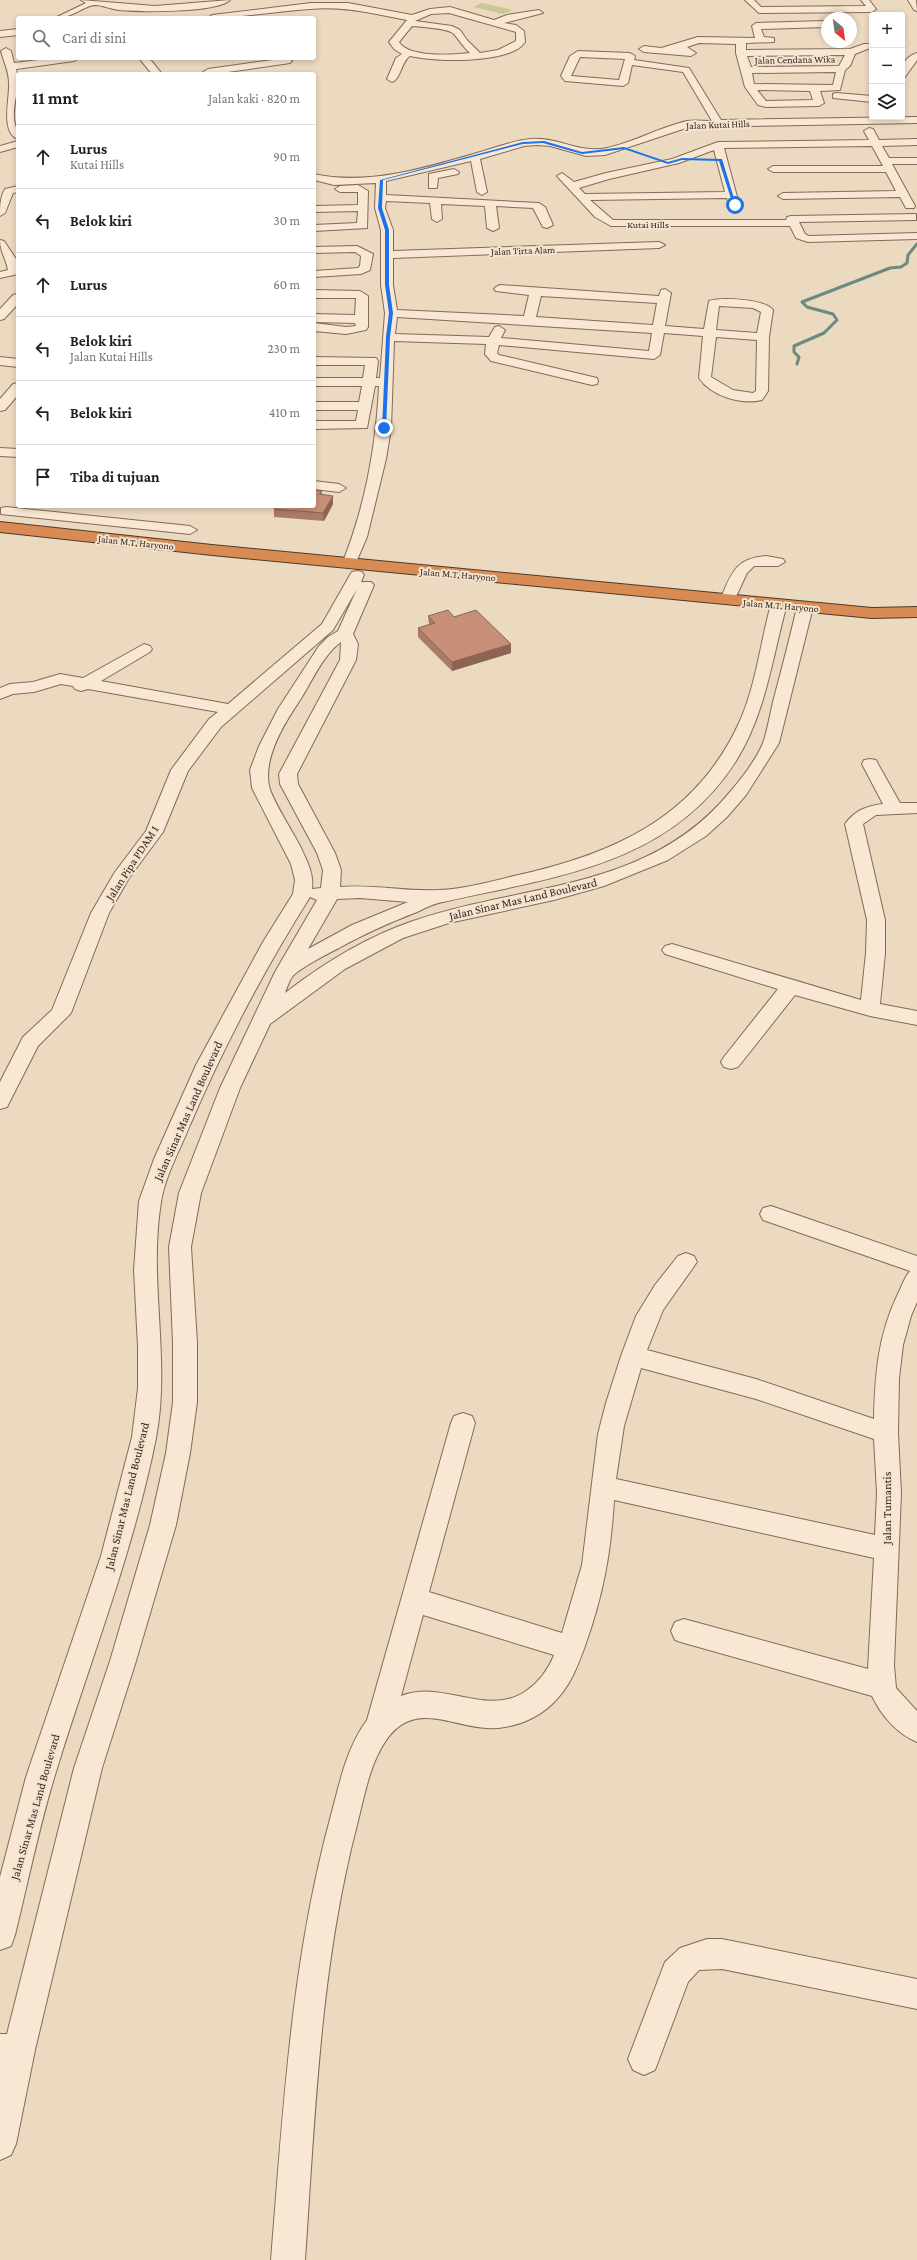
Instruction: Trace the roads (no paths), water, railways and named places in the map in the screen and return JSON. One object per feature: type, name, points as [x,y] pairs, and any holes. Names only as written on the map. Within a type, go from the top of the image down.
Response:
[{"type":"highway","name":"Jalan M.T. Haryono","points":[[9,517],[359,572],[805,612],[917,612]]},
{"type":"highway","name":"Jalan M.T. Haryono","points":[[359,572],[728,600],[778,610]]},
{"type":"highway","name":"Jalan M.T. Haryono","points":[[805,612],[868,624],[917,624]]},
{"type":"street","points":[[63,16],[89,2],[154,8],[201,4],[226,0]]},
{"type":"street","points":[[748,0],[759,10],[872,9],[865,0]]},
{"type":"street","points":[[912,0],[917,8]]},
{"type":"street","points":[[418,5],[430,12]]},
{"type":"street","points":[[228,16],[311,6],[348,6],[449,28],[457,32],[463,42],[476,54]]},
{"type":"street","points":[[154,8],[160,16]]},
{"type":"street","points":[[275,10],[282,16]]},
{"type":"street","points":[[493,55],[517,45],[522,38],[517,29],[475,19],[456,11],[430,12],[412,20],[394,42],[396,46],[409,53],[464,61],[476,54],[493,55],[502,60]]},
{"type":"street","points":[[496,23],[507,18],[539,13]]},
{"type":"street","name":"Jalan Cendana Wika","points":[[760,40],[755,27],[760,25],[821,24]]},
{"type":"street","points":[[0,34],[16,32]]},
{"type":"street","name":"Jalan Cendana Wika","points":[[858,39],[869,43]]},
{"type":"street","points":[[663,50],[698,40],[741,41]]},
{"type":"street","name":"Jalan Cendana Wika","points":[[782,40],[741,41],[741,53],[747,70],[841,69],[846,66],[851,52]]},
{"type":"street","name":"Jalan Cendana Wika","points":[[741,53],[851,52],[869,45]]},
{"type":"street","points":[[644,49],[692,53],[679,46]]},
{"type":"street","points":[[16,48],[2,49],[10,80],[8,111],[9,128],[16,134]]},
{"type":"street","points":[[838,48],[840,52]]},
{"type":"street","points":[[392,79],[401,58],[409,53]]},
{"type":"street","points":[[578,54],[630,56],[630,62],[629,78],[624,83],[620,84],[572,80],[566,76],[575,56],[578,54]]},
{"type":"street","points":[[905,71],[914,58]]},
{"type":"street","points":[[5,65],[54,60]]},
{"type":"street","points":[[146,60],[154,72]]},
{"type":"street","points":[[216,72],[288,60]]},
{"type":"street","points":[[277,72],[288,60]]},
{"type":"street","points":[[630,62],[683,69],[692,80],[718,123]]},
{"type":"street","points":[[201,63],[208,72]]},
{"type":"street","points":[[262,65],[272,72]]},
{"type":"street","points":[[747,70],[750,87],[761,103],[765,104],[831,103],[836,92],[841,69]]},
{"type":"street","points":[[677,79],[692,80]]},
{"type":"street","points":[[750,87],[814,87],[869,98]]},
{"type":"street","points":[[814,87],[819,103]]},
{"type":"street","points":[[8,111],[16,118]]},
{"type":"street","points":[[905,113],[917,116]]},
{"type":"street","points":[[868,119],[875,142],[917,218]]},
{"type":"street","name":"Jalan Kutai Hills","points":[[316,177],[341,182],[381,180],[523,143],[549,143],[582,153],[624,148],[672,128],[689,124],[868,119],[917,120]]},
{"type":"street","points":[[4,134],[16,143]]},
{"type":"street","points":[[574,186],[606,176],[668,163],[718,145],[763,143],[917,142]]},
{"type":"street","points":[[763,143],[800,236],[808,239],[917,236]]},
{"type":"street","points":[[0,149],[16,145]]},
{"type":"street","points":[[718,145],[739,224]]},
{"type":"street","points":[[624,148],[636,152]]},
{"type":"street","points":[[475,156],[479,167],[482,192]]},
{"type":"street","points":[[649,156],[668,163],[675,175]]},
{"type":"street","points":[[682,159],[721,160]]},
{"type":"street","points":[[773,169],[888,165],[917,161]]},
{"type":"street","points":[[433,186],[433,176],[479,167]]},
{"type":"street","name":"Kutai Hills","points":[[562,176],[574,186],[602,219],[616,224],[739,224],[789,210]]},
{"type":"street","points":[[606,176],[651,177]]},
{"type":"street","points":[[261,788],[289,784],[288,774],[291,765],[348,660],[350,644],[345,634],[359,572],[360,537],[379,459],[384,428],[388,337],[391,313],[387,285],[387,230],[380,208],[381,180]]},
{"type":"street","points":[[0,213],[9,191],[16,189]]},
{"type":"street","points":[[316,189],[360,189],[363,191],[362,226],[316,228]]},
{"type":"street","points":[[789,210],[904,194]]},
{"type":"street","points":[[381,198],[538,206],[548,224]]},
{"type":"street","points":[[587,202],[733,200]]},
{"type":"street","points":[[435,201],[437,219]]},
{"type":"street","points":[[490,204],[493,228]]},
{"type":"street","points":[[316,209],[363,208]]},
{"type":"street","points":[[789,210],[917,218]]},
{"type":"street","points":[[0,243],[15,262],[14,272],[0,275]]},
{"type":"street","name":"Jalan Tirta Alam","points":[[387,255],[659,245]]},
{"type":"street","points":[[316,250],[357,249],[367,254],[366,268],[362,271],[316,274]]},
{"type":"street","points":[[500,289],[536,292],[664,297],[654,355],[653,370]]},
{"type":"street","points":[[530,316],[536,292]]},
{"type":"street","points":[[316,294],[362,296],[362,327],[358,330],[316,327]]},
{"type":"street","points":[[0,297],[16,298]]},
{"type":"street","points":[[0,316],[16,300]]},
{"type":"street","points":[[730,302],[766,308],[763,337],[762,391],[760,395],[752,398],[724,390],[711,384],[705,378],[711,334],[713,304],[730,302]]},
{"type":"street","points":[[391,313],[504,318],[530,316],[659,325],[711,334],[763,337]]},
{"type":"street","points":[[316,318],[361,319]]},
{"type":"street","points":[[504,318],[494,341],[491,354],[500,360],[592,382]]},
{"type":"street","points":[[388,337],[494,341],[654,355]]},
{"type":"street","points":[[0,361],[16,363]]},
{"type":"street","points":[[316,361],[372,361],[362,425],[316,425]]},
{"type":"street","points":[[316,382],[386,382]]},
{"type":"street","points":[[0,407],[16,389]]},
{"type":"street","points":[[316,406],[364,406]]},
{"type":"street","points":[[0,452],[16,453]]},
{"type":"street","points":[[316,485],[339,488]]},
{"type":"street","points":[[9,517],[190,530]]},
{"type":"street","points":[[728,600],[743,567],[749,562],[764,559],[778,562]]},
{"type":"street","name":"Jalan Pipa PDAM 1","points":[[0,1102],[30,1042],[61,1013],[100,913],[121,876],[154,832],[180,770],[215,723],[328,627],[359,572]]},
{"type":"street","name":"Jalan Sinar Mas Land Boulevard","points":[[330,894],[357,892],[441,896],[568,871],[598,860],[648,837],[684,813],[700,796],[734,752],[748,723],[768,654],[778,610]]},
{"type":"street","name":"Jalan Sinar Mas Land Boulevard","points":[[264,1020],[300,990],[340,962],[387,937],[447,916],[533,899],[605,880],[677,846],[700,832],[733,798],[763,757],[776,726],[805,612]]},
{"type":"street","points":[[330,894],[302,894],[304,880],[300,864],[261,788],[259,770],[265,752],[286,709],[325,649],[334,640],[345,634]]},
{"type":"street","points":[[69,694],[86,682],[144,649]]},
{"type":"street","points":[[768,654],[793,656]]},
{"type":"street","points":[[0,694],[14,688],[34,687],[60,679],[86,682],[231,709]]},
{"type":"street","points":[[748,723],[776,726]]},
{"type":"street","points":[[870,764],[895,809]]},
{"type":"street","name":"Jalan Sinar Mas Land Boulevard","points":[[0,2144],[10,2050],[88,1768],[123,1661],[163,1525],[178,1453],[185,1402],[185,1343],[180,1247],[190,1193],[230,1088],[264,1020],[285,972],[330,894],[332,870],[326,853],[289,784]]},
{"type":"street","points":[[870,1009],[874,968],[876,920],[854,824],[863,814],[895,809],[916,810]]},
{"type":"street","name":"Jalan Sinar Mas Land Boulevard","points":[[0,1935],[40,1777],[114,1556],[144,1436],[150,1388],[150,1347],[145,1270],[150,1201],[165,1159],[206,1065],[272,942],[302,894]]},
{"type":"street","points":[[228,1024],[285,972],[317,950],[372,923],[441,896]]},
{"type":"street","points":[[372,923],[387,937]]},
{"type":"street","points":[[672,950],[790,987],[870,1009],[917,1018]]},
{"type":"street","points":[[731,1062],[790,987]]},
{"type":"street","points":[[771,1214],[917,1265]]},
{"type":"street","points":[[288,2260],[308,2011],[330,1875],[341,1828],[364,1752],[378,1729],[392,1714],[413,1706],[435,1706],[497,1717],[520,1712],[535,1703],[553,1686],[570,1648],[593,1575],[603,1487],[613,1418],[639,1336],[651,1310],[686,1262]]},
{"type":"street","name":"Jalan Tumantis","points":[[881,1686],[889,1493],[886,1433],[891,1345],[899,1316],[917,1278]]},
{"type":"street","points":[[633,1356],[756,1389],[886,1433]]},
{"type":"street","points":[[378,1729],[463,1423]]},
{"type":"street","points":[[603,1487],[887,1549]]},
{"type":"street","points":[[414,1600],[570,1648]]},
{"type":"street","points":[[684,1631],[881,1686],[886,1697],[899,1713],[917,1729]]},
{"type":"street","points":[[644,2059],[676,1973],[683,1962],[694,1956],[722,1954],[917,1994]]},
{"type":"waterway","points":[[797,364],[799,357],[794,352],[794,346],[824,333],[837,320],[833,314],[807,307],[802,302],[890,268],[901,267],[907,263],[908,255],[917,244]]}]
